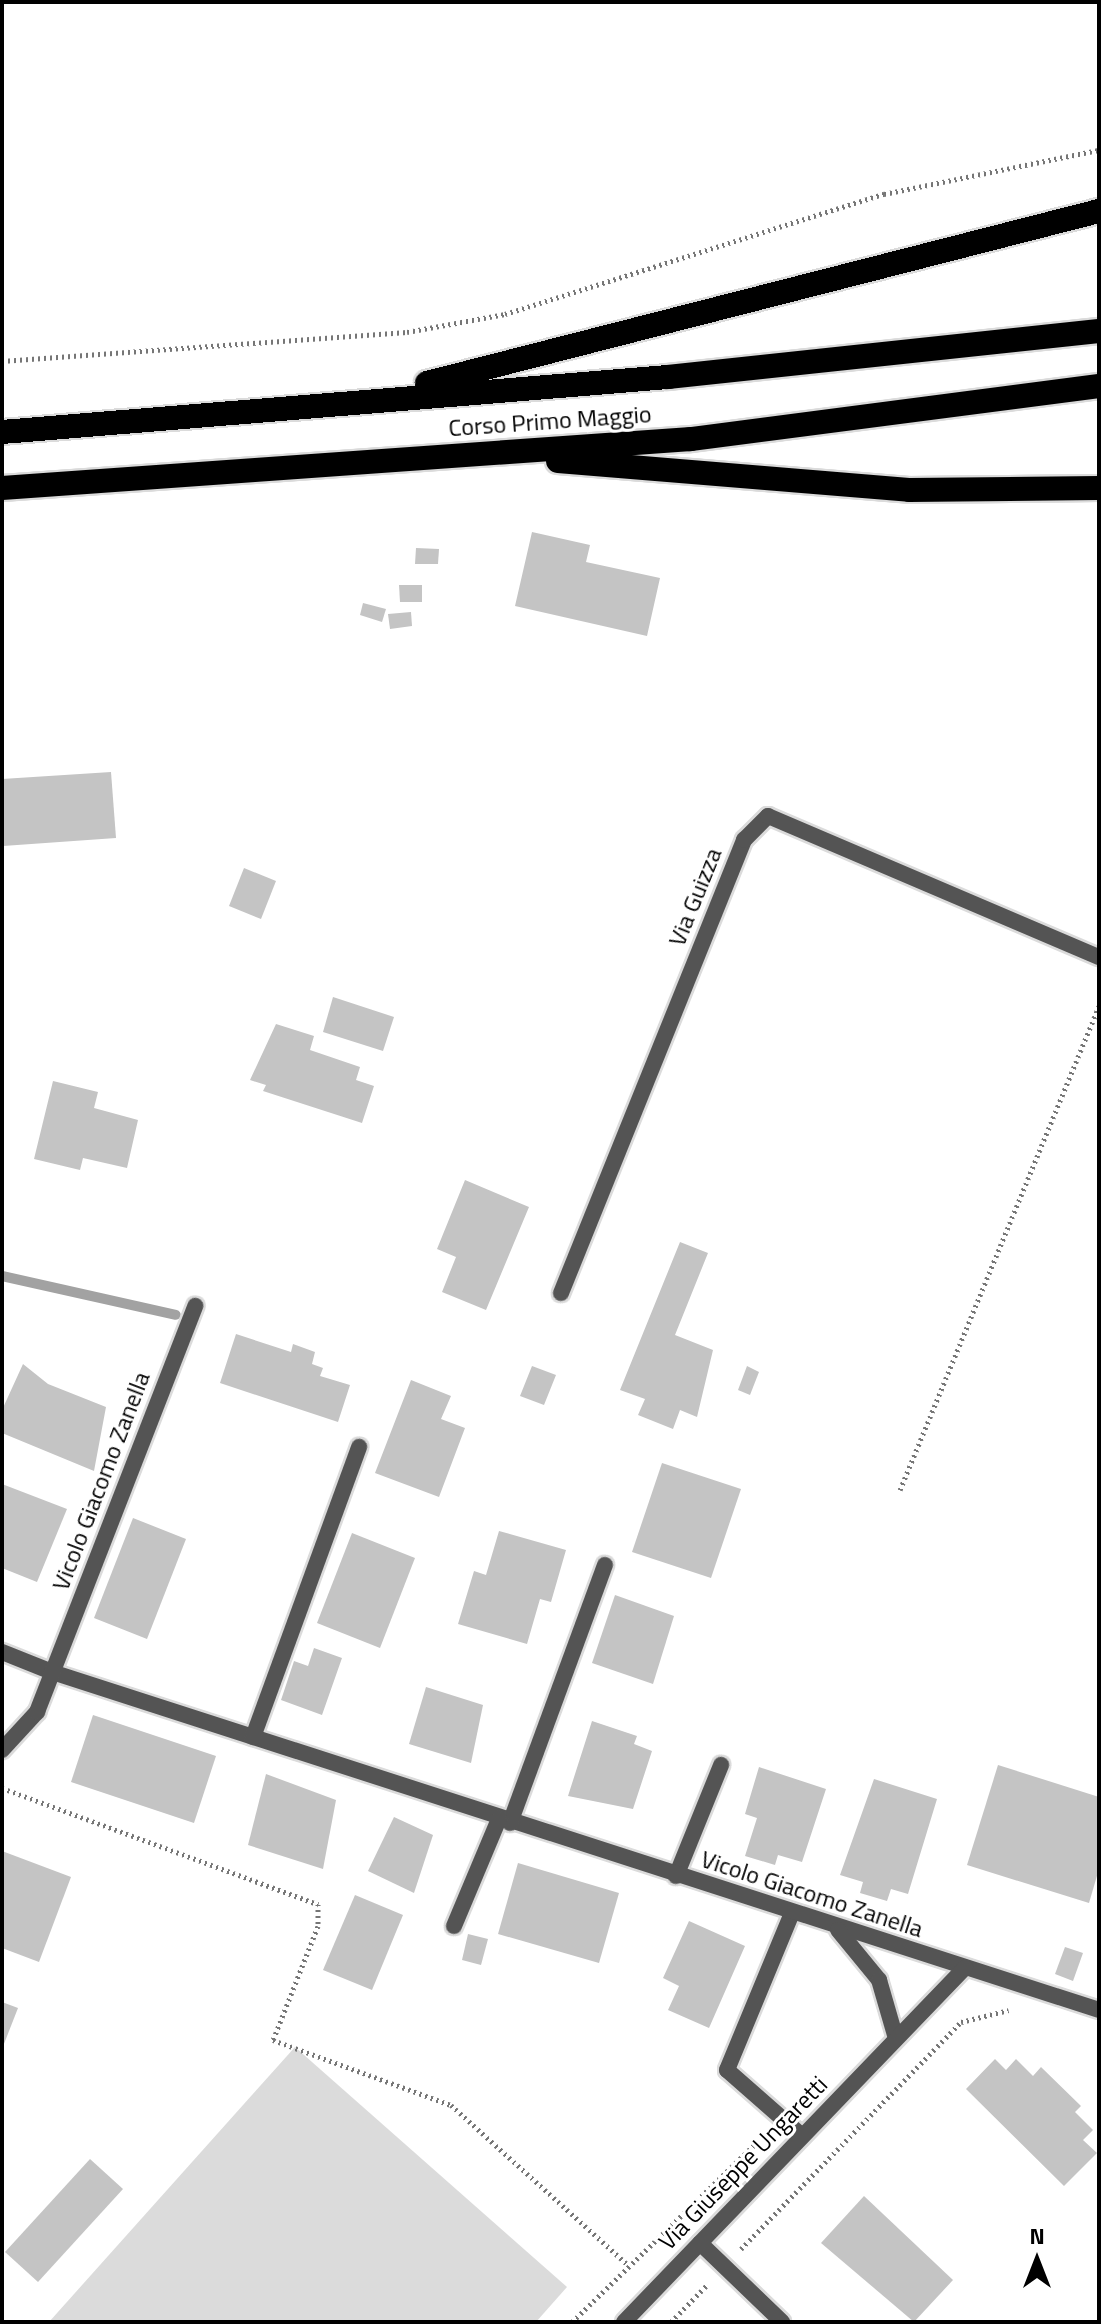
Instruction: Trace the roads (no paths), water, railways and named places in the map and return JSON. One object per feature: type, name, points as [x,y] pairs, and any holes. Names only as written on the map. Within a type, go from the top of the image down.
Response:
[{"type":"highway","points":[[347,401],[579,349],[1099,211]]},
{"type":"highway","name":"Corso Primo Maggio","points":[[2,432],[347,401],[668,377],[1099,331]]},
{"type":"highway","name":"Corso Primo Maggio","points":[[2,488],[691,439],[1099,386]]},
{"type":"highway","points":[[468,455],[909,490],[1099,488]]},
{"type":"street","name":"Via Guizza","points":[[561,1293],[744,840],[768,816],[1099,957]]},
{"type":"street","name":"Vicolo Giacomo Zanella","points":[[2,1750],[37,1712],[195,1306]]},
{"type":"street","points":[[253,1737],[359,1447]]},
{"type":"street","points":[[454,1926],[504,1821],[605,1565]]},
{"type":"street","points":[[2,1652],[52,1672]]},
{"type":"street","name":"Vicolo Giacomo Zanella","points":[[52,1672],[837,1929],[1099,2010]]},
{"type":"street","points":[[676,1876],[721,1765]]},
{"type":"street","points":[[792,1913],[727,2070],[802,2136]]},
{"type":"street","points":[[837,1929],[879,1980],[895,2035]]},
{"type":"street","name":"Via Giuseppe Ungaretti","points":[[624,2322],[895,2035],[965,1968]]},
{"type":"street","points":[[700,2243],[782,2322]]},
{"type":"waterway","points":[[2,1276],[176,1315]]}]
